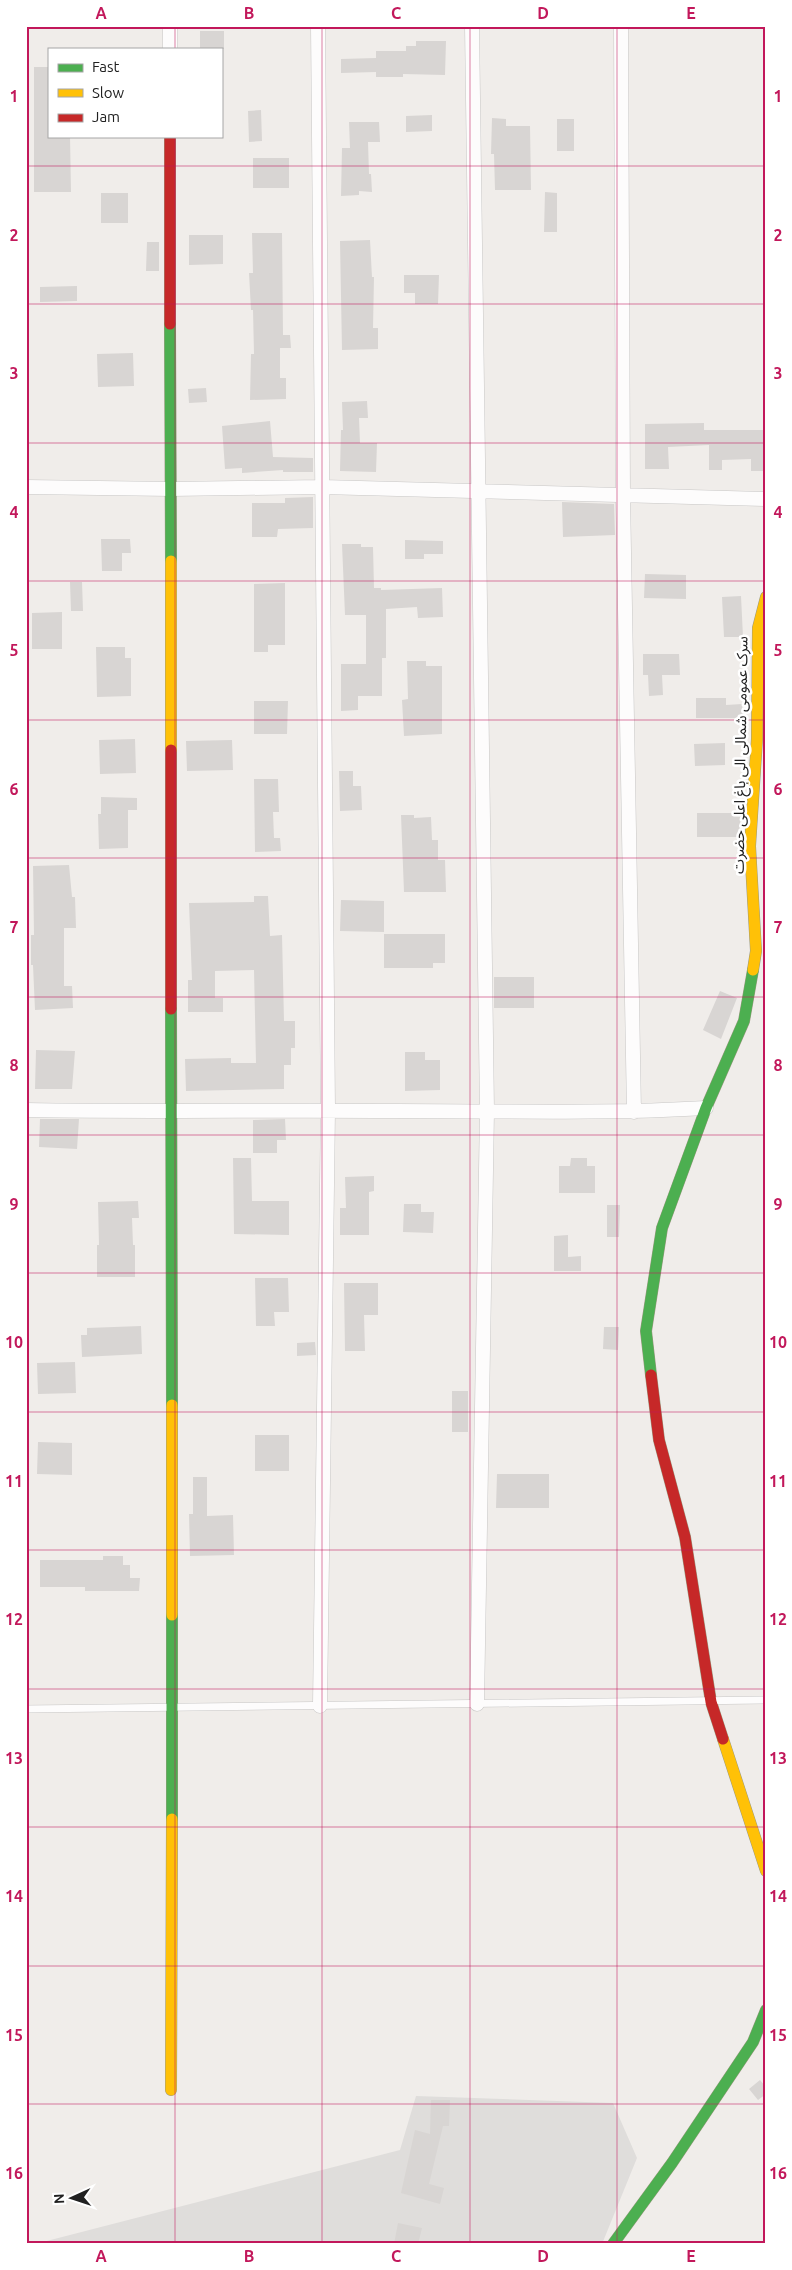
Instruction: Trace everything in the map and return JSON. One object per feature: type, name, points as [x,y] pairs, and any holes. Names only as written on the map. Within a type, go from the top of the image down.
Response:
[{"type":"street","points":[[170,26],[170,48]]},
{"type":"street","points":[[318,26],[328,1110],[320,1706]]},
{"type":"street","points":[[472,26],[487,1111],[477,1704]]},
{"type":"street","points":[[621,26],[623,496],[634,1112]]},
{"type":"street","points":[[170,138],[172,1708],[170,2090]]},
{"type":"street","points":[[26,487],[171,489],[322,487],[766,499]]},
{"type":"street","name":"سرک عمومی شمالی الی باغ اعلی حضرت","points":[[766,597],[758,628],[757,739],[750,846],[756,951],[744,1021],[706,1108],[662,1228],[646,1331],[659,1440],[685,1537],[711,1702],[766,1871]]},
{"type":"street","points":[[26,1110],[172,1113],[328,1110],[634,1112],[706,1108]]},
{"type":"street","points":[[613,2244],[672,2163],[753,2042],[766,2010]]},
{"type":"lane","points":[[26,1710],[766,1700]]},
{"type":"shaded area","points":[[416,2096],[613,2103],[637,2158],[602,2244],[35,2244],[400,2150]]},
{"type":"building","points":[[200,31],[224,31],[224,49],[200,48]]},
{"type":"building","points":[[416,41],[446,41],[445,75],[403,74],[403,77],[376,77],[376,72],[341,73],[341,59],[376,58],[376,51],[406,51],[406,46],[416,46]]},
{"type":"building","points":[[34,67],[48,67],[48,138],[70,138],[71,192],[34,192]]},
{"type":"building","points":[[261,110],[262,141],[249,142],[248,111]]},
{"type":"building","points":[[432,115],[432,131],[406,132],[406,116]]},
{"type":"building","points":[[492,118],[506,119],[506,126],[530,126],[531,190],[495,190],[494,154],[491,154]]},
{"type":"building","points":[[557,119],[574,119],[574,151],[557,151]]},
{"type":"building","points":[[349,122],[379,122],[380,142],[368,142],[369,174],[371,174],[372,192],[359,191],[359,195],[341,196],[342,148],[350,148]]},
{"type":"building","points":[[253,158],[289,158],[289,188],[253,188]]},
{"type":"building","points":[[545,192],[557,193],[557,232],[544,232]]},
{"type":"building","points":[[101,193],[128,193],[128,223],[101,223]]},
{"type":"building","points":[[252,233],[282,233],[283,335],[290,335],[291,348],[280,348],[280,378],[286,378],[286,399],[250,400],[251,354],[254,354],[253,310],[251,310],[249,273],[253,273]]},
{"type":"building","points":[[189,235],[223,235],[223,264],[189,265]]},
{"type":"building","points":[[370,240],[372,277],[374,277],[373,328],[378,328],[378,349],[342,350],[340,241]]},
{"type":"building","points":[[147,242],[159,242],[159,271],[146,271]]},
{"type":"building","points":[[404,275],[439,275],[438,304],[415,304],[415,293],[404,293]]},
{"type":"building","points":[[77,286],[77,301],[40,302],[40,287]]},
{"type":"building","points":[[133,353],[134,386],[98,387],[97,354]]},
{"type":"building","points":[[206,388],[207,402],[189,403],[188,389]]},
{"type":"building","points":[[367,401],[368,418],[359,418],[360,443],[377,443],[376,472],[340,471],[341,430],[343,430],[342,402]]},
{"type":"building","points":[[270,421],[273,457],[313,458],[313,472],[283,472],[283,470],[242,473],[242,468],[225,469],[222,426]]},
{"type":"building","points":[[704,423],[704,430],[766,430],[766,471],[751,471],[751,459],[722,460],[722,470],[709,470],[709,445],[668,447],[669,469],[645,469],[645,424]]},
{"type":"building","points":[[313,497],[313,528],[278,529],[277,537],[252,537],[252,503],[285,503],[285,498]]},
{"type":"building","points":[[562,502],[614,504],[615,535],[563,537]]},
{"type":"building","points":[[101,539],[130,539],[131,553],[122,553],[122,571],[102,571]]},
{"type":"building","points":[[405,540],[443,541],[443,554],[424,554],[424,559],[405,559]]},
{"type":"building","points":[[342,544],[361,544],[361,547],[373,547],[374,588],[381,588],[381,590],[442,588],[443,617],[418,618],[417,607],[386,609],[386,658],[382,658],[382,696],[358,696],[358,710],[341,711],[341,664],[366,664],[366,615],[345,615]]},
{"type":"building","points":[[645,574],[686,575],[686,599],[644,598]]},
{"type":"building","points":[[70,582],[82,582],[83,611],[71,611]]},
{"type":"building","points":[[285,583],[285,645],[268,645],[268,652],[254,652],[254,584]]},
{"type":"building","points":[[741,596],[743,637],[724,637],[722,597]]},
{"type":"building","points":[[62,612],[62,649],[32,649],[32,613]]},
{"type":"building","points":[[96,647],[125,647],[125,658],[131,658],[131,696],[97,697]]},
{"type":"building","points":[[643,654],[679,654],[680,675],[662,675],[663,695],[649,696],[648,675],[643,675]]},
{"type":"building","points":[[407,661],[426,661],[426,666],[442,666],[442,734],[404,736],[402,700],[408,699]]},
{"type":"building","points":[[696,698],[726,698],[726,705],[742,704],[743,718],[696,718]]},
{"type":"building","points":[[254,701],[288,701],[287,734],[254,734]]},
{"type":"building","points":[[135,739],[136,773],[100,774],[99,740]]},
{"type":"building","points":[[232,740],[233,770],[187,771],[186,741]]},
{"type":"building","points":[[725,743],[725,765],[695,766],[694,744]]},
{"type":"building","points":[[339,771],[353,771],[353,786],[361,786],[362,810],[340,811]]},
{"type":"building","points":[[254,779],[278,779],[279,812],[273,812],[274,838],[280,838],[281,851],[255,852]]},
{"type":"building","points":[[101,797],[137,798],[137,810],[128,810],[128,848],[99,849],[98,814],[101,814]]},
{"type":"building","points":[[697,813],[741,813],[739,837],[697,837]]},
{"type":"building","points":[[401,815],[414,815],[414,818],[431,817],[432,840],[438,840],[438,860],[445,860],[446,892],[404,892]]},
{"type":"building","points":[[69,865],[72,897],[75,897],[76,928],[64,928],[64,986],[72,986],[73,1008],[35,1010],[33,965],[31,965],[31,935],[34,935],[33,866]]},
{"type":"building","points":[[254,896],[268,896],[270,936],[282,935],[284,1021],[295,1021],[295,1048],[291,1048],[291,1065],[284,1065],[284,1089],[186,1091],[185,1059],[231,1058],[231,1063],[256,1063],[254,970],[215,971],[215,998],[223,998],[223,1012],[188,1012],[188,980],[192,980],[189,903],[254,902]]},
{"type":"building","points":[[341,900],[384,901],[384,932],[340,931]]},
{"type":"building","points":[[384,934],[445,934],[445,963],[433,963],[433,968],[384,968]]},
{"type":"building","points":[[494,977],[534,977],[534,1008],[494,1008]]},
{"type":"building","points":[[720,991],[737,998],[721,1039],[703,1030]]},
{"type":"building","points":[[36,1050],[75,1051],[72,1089],[35,1089]]},
{"type":"building","points":[[405,1052],[425,1052],[425,1060],[440,1060],[440,1090],[405,1091]]},
{"type":"building","points":[[40,1119],[79,1119],[77,1149],[39,1147]]},
{"type":"building","points":[[285,1119],[286,1140],[277,1140],[277,1153],[253,1153],[253,1120]]},
{"type":"building","points":[[233,1158],[251,1158],[252,1201],[289,1201],[289,1235],[234,1234]]},
{"type":"building","points":[[571,1158],[587,1158],[587,1166],[595,1166],[595,1193],[559,1193],[559,1166],[570,1166]]},
{"type":"building","points":[[374,1176],[374,1191],[369,1192],[369,1235],[340,1235],[340,1208],[346,1208],[345,1177]]},
{"type":"building","points":[[138,1201],[139,1218],[132,1218],[133,1245],[135,1245],[135,1277],[97,1277],[97,1245],[99,1245],[98,1202]]},
{"type":"building","points":[[404,1204],[421,1204],[421,1212],[434,1212],[433,1233],[403,1232]]},
{"type":"building","points":[[607,1205],[620,1205],[619,1237],[607,1237]]},
{"type":"building","points":[[568,1235],[568,1257],[581,1256],[581,1271],[554,1271],[554,1236]]},
{"type":"building","points":[[255,1278],[288,1278],[289,1312],[274,1312],[275,1326],[256,1326]]},
{"type":"building","points":[[344,1283],[378,1283],[378,1315],[364,1315],[365,1351],[345,1351]]},
{"type":"building","points":[[141,1326],[142,1354],[82,1357],[81,1335],[87,1335],[87,1328]]},
{"type":"building","points":[[604,1327],[619,1327],[618,1350],[603,1349]]},
{"type":"building","points":[[315,1342],[316,1355],[297,1356],[297,1343]]},
{"type":"building","points":[[75,1362],[76,1393],[38,1394],[37,1363]]},
{"type":"building","points":[[452,1391],[468,1391],[468,1432],[452,1432]]},
{"type":"building","points":[[255,1435],[289,1435],[289,1471],[255,1471]]},
{"type":"building","points":[[38,1442],[72,1443],[72,1475],[37,1474]]},
{"type":"building","points":[[497,1474],[549,1474],[549,1508],[496,1508]]},
{"type":"building","points":[[193,1477],[207,1477],[207,1516],[233,1515],[234,1555],[190,1556],[189,1514],[193,1514]]},
{"type":"building","points":[[103,1556],[123,1556],[123,1565],[130,1565],[130,1578],[140,1578],[139,1591],[85,1591],[85,1587],[40,1587],[40,1560],[103,1560]]},
{"type":"building","points":[[760,2080],[766,2087],[766,2094],[758,2100],[749,2089]]},
{"type":"building","points":[[431,2100],[450,2100],[449,2126],[443,2126],[429,2184],[444,2188],[440,2204],[401,2193],[415,2130],[430,2134]]},
{"type":"building","points":[[398,2223],[422,2228],[418,2244],[394,2244]]},
{"type":"traffic: fast","points":[[170,324],[171,561]]},
{"type":"traffic: fast","points":[[651,1375],[646,1331],[662,1228],[706,1108],[744,1021],[753,970]]},
{"type":"traffic: fast","points":[[171,1009],[172,1405]]},
{"type":"traffic: fast","points":[[172,1615],[172,1819]]},
{"type":"traffic: fast","points":[[613,2244],[672,2163],[753,2042],[766,2010]]},
{"type":"traffic: slow","points":[[171,561],[171,750]]},
{"type":"traffic: slow","points":[[753,970],[756,951],[750,846],[757,739],[758,628],[766,597]]},
{"type":"traffic: slow","points":[[172,1405],[172,1615]]},
{"type":"traffic: slow","points":[[723,1739],[766,1871]]},
{"type":"traffic: slow","points":[[171,2090],[172,1819]]},
{"type":"traffic: jam","points":[[170,138],[170,324]]},
{"type":"traffic: jam","points":[[171,750],[171,1009]]},
{"type":"traffic: jam","points":[[651,1375],[659,1440],[685,1537],[711,1702],[723,1739]]}]
